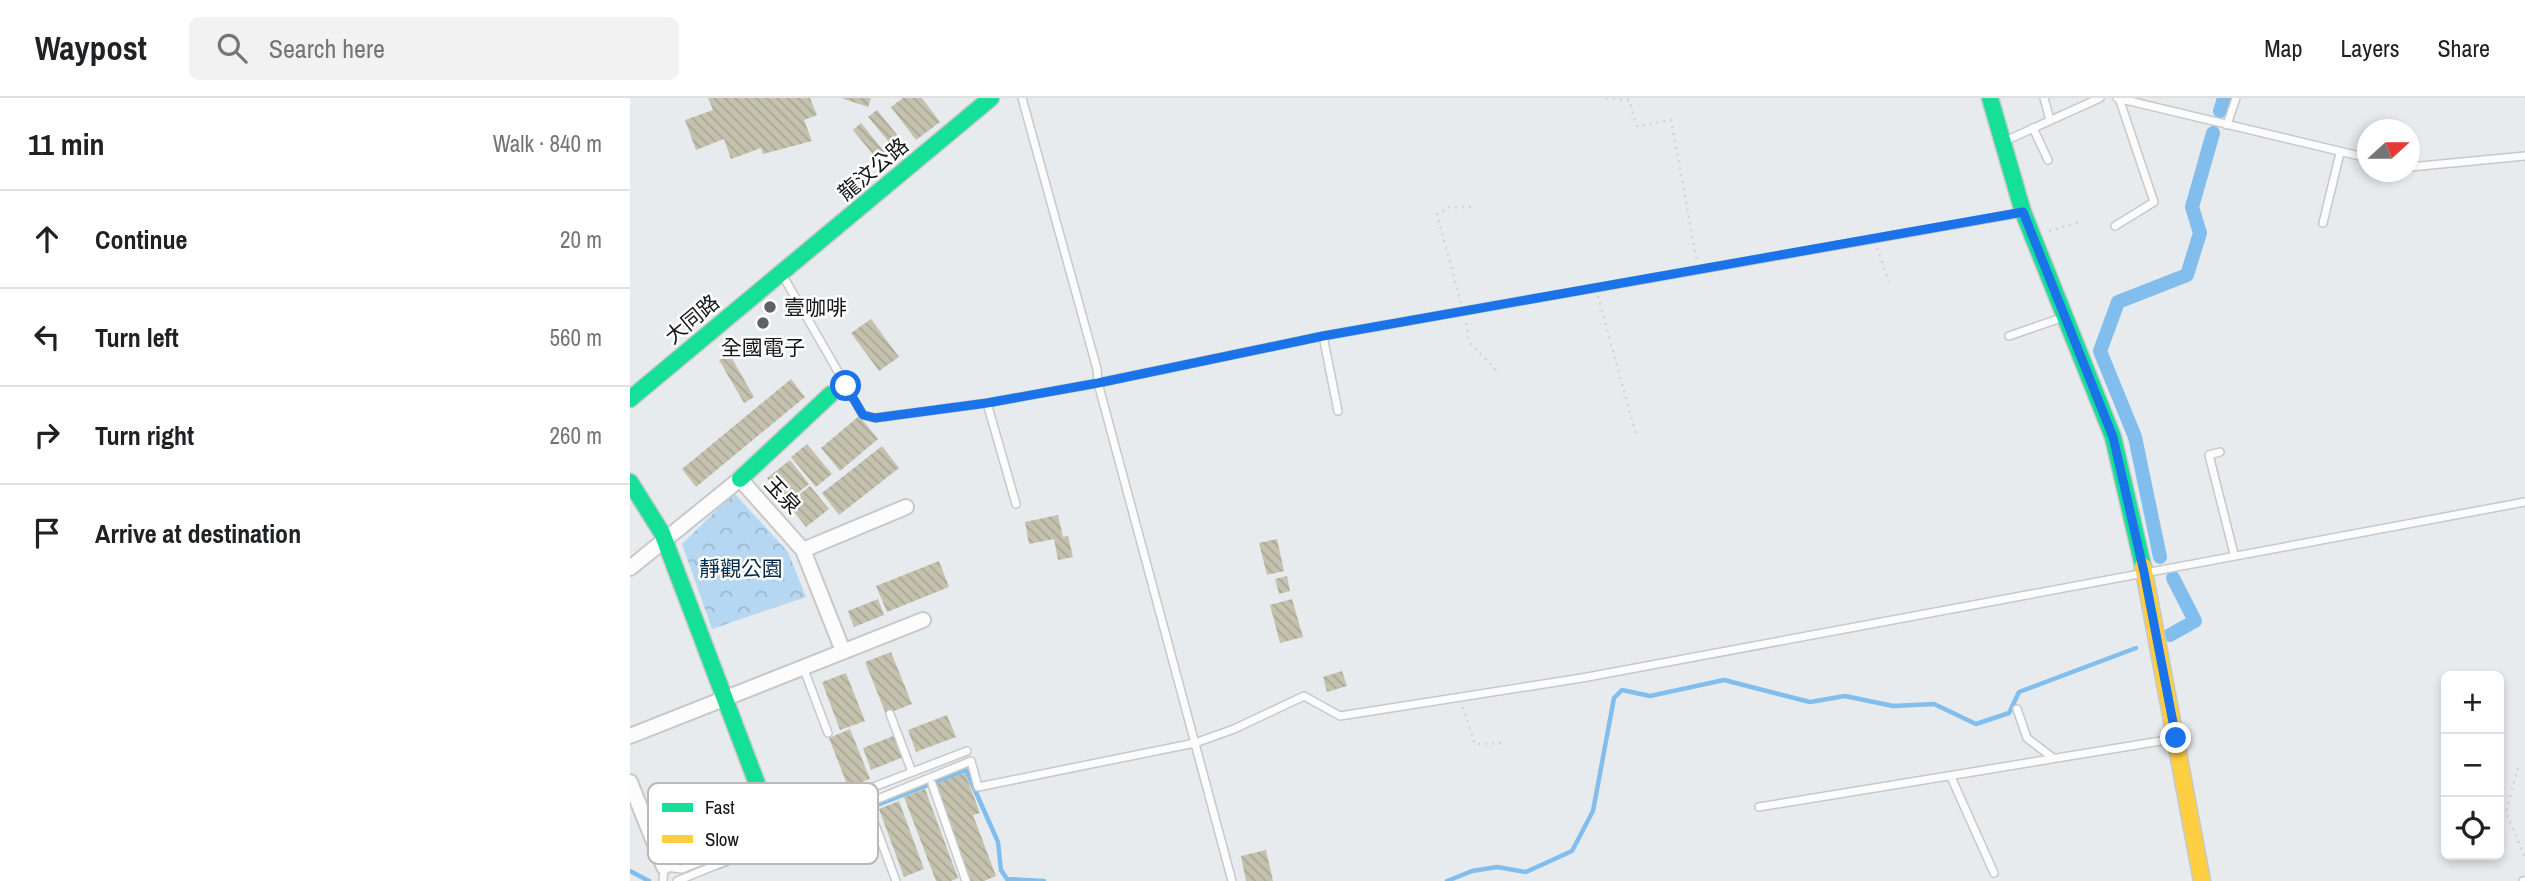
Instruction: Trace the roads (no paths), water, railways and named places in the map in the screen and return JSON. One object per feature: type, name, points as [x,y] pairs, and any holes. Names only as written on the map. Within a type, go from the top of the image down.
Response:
[{"type":"main road","name":"龍汶公路","points":[[781,272],[991,98]]},
{"type":"main road","points":[[1990,98],[2023,212],[2113,437],[2144,572],[2202,881]]},
{"type":"main road","name":"大同路","points":[[630,399],[781,272]]},
{"type":"main road","points":[[740,479],[831,394]]},
{"type":"main road","points":[[630,482],[664,540],[757,783]]},
{"type":"street","name":"玉泉","points":[[630,568],[740,479],[803,550],[843,651]]},
{"type":"street","points":[[803,550],[906,508]]},
{"type":"street","points":[[630,736],[923,620]]},
{"type":"street","points":[[630,782],[648,832]]},
{"type":"lane","points":[[1022,98],[1097,369],[1098,383],[1232,881]]},
{"type":"lane","points":[[2044,98],[2050,120]]},
{"type":"lane","points":[[2001,142],[2100,98]]},
{"type":"lane","points":[[2118,98],[2357,156]]},
{"type":"lane","points":[[2115,226],[2154,202],[2118,98]]},
{"type":"lane","points":[[2227,125],[2236,98]]},
{"type":"lane","points":[[2033,128],[2048,160]]},
{"type":"lane","points":[[2323,223],[2340,153]]},
{"type":"lane","points":[[2420,166],[2525,156]]},
{"type":"lane","points":[[781,272],[863,415],[875,418],[987,403],[1323,336],[2023,212]]},
{"type":"lane","points":[[2009,336],[2067,317]]},
{"type":"lane","points":[[1323,336],[1338,411]]},
{"type":"lane","points":[[987,403],[1016,504]]},
{"type":"lane","points":[[2220,452],[2209,456],[2234,554]]},
{"type":"lane","points":[[878,799],[971,761],[978,787],[1195,743],[1234,729],[1304,696],[1340,716],[1460,697],[1823,634],[2234,554],[2525,502]]},
{"type":"lane","points":[[803,667],[828,733]]},
{"type":"lane","points":[[2017,709],[2027,738],[2053,758]]},
{"type":"lane","points":[[890,714],[912,772]]},
{"type":"lane","points":[[1759,807],[2176,738]]},
{"type":"lane","points":[[878,785],[967,751]]},
{"type":"lane","points":[[1951,777],[1994,873]]},
{"type":"lane","points":[[932,784],[966,881]]},
{"type":"lane","points":[[878,831],[896,881]]},
{"type":"lane","points":[[663,874],[694,864]]},
{"type":"lane","points":[[677,881],[719,864]]},
{"type":"waterway","points":[[2220,111],[2224,98]]},
{"type":"waterway","points":[[2160,557],[2135,437],[2100,351],[2118,302],[2187,275],[2200,233],[2192,207],[2213,133]]},
{"type":"waterway","points":[[2170,635],[2195,621],[2173,578]]},
{"type":"waterway","points":[[1447,881],[1472,871],[1497,867],[1526,872],[1572,851],[1593,811],[1614,698],[1622,690],[1650,696],[1724,680],[1810,702],[1845,696],[1893,706],[1934,704],[1976,724],[2009,713],[2019,692],[2136,648]]},
{"type":"waterway","points":[[878,805],[966,770],[998,842],[1001,870],[1007,879],[1044,881]]},
{"type":"waterway","points":[[717,868],[727,864]]},
{"type":"waterway","points":[[630,871],[649,881]]},
{"type":"place","name":"壹咖啡","points":[[770,307]]},
{"type":"place","name":"全國電子","points":[[763,323]]},
{"type":"park label","name":"靜觀公園","points":[[741,568]]}]
